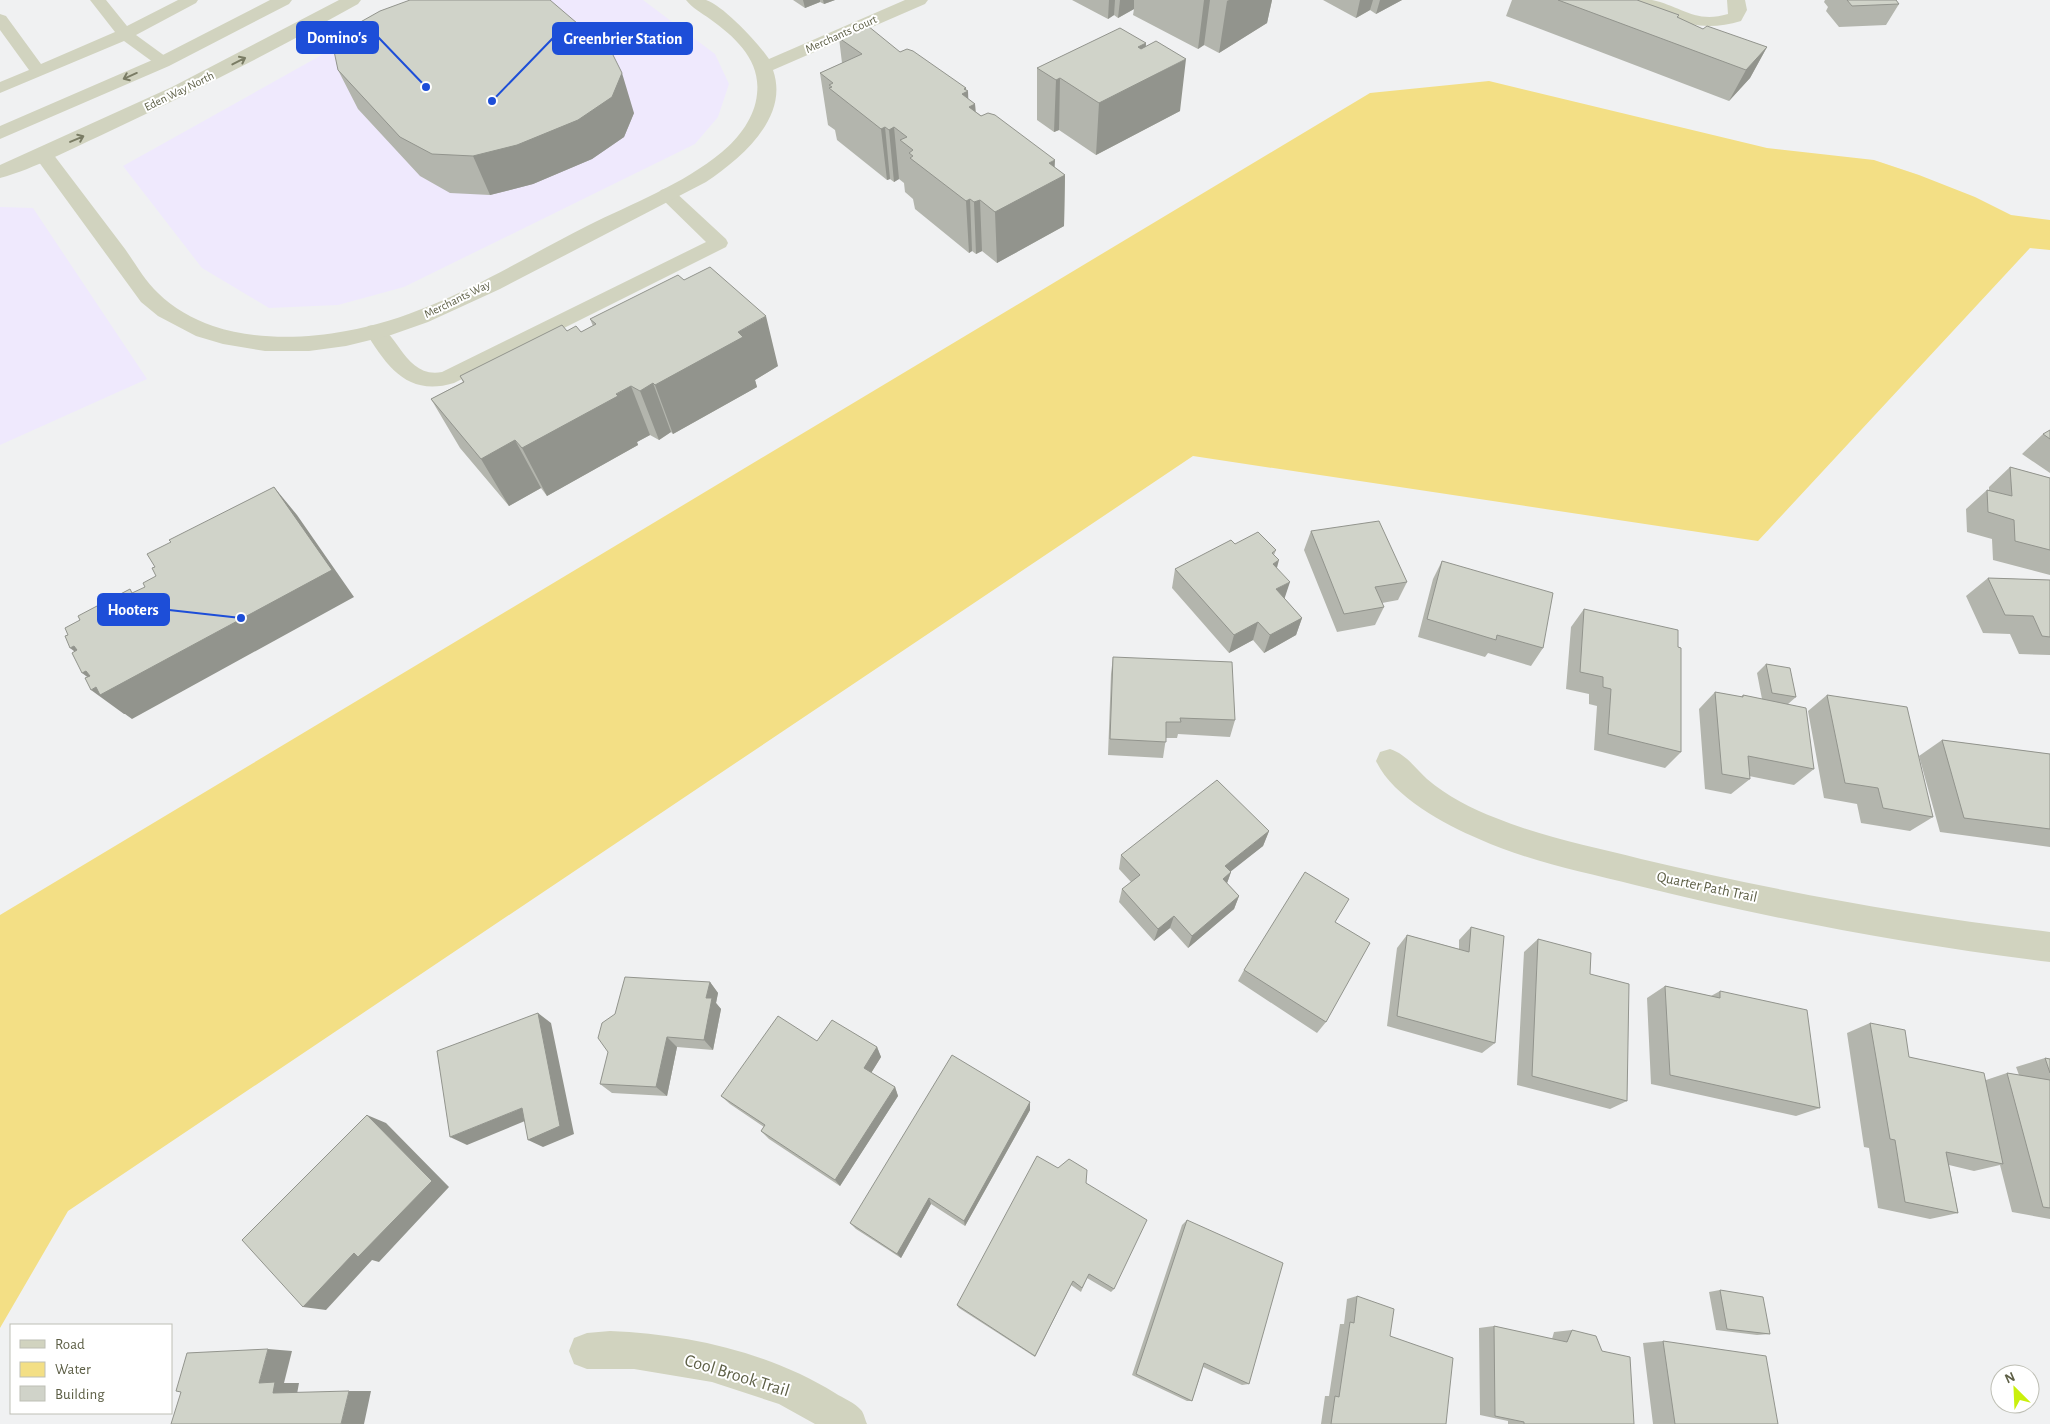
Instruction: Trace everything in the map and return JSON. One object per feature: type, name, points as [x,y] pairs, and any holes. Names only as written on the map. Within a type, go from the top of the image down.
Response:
[{"type":"street","points":[[0,133],[163,62],[283,0]]},
{"type":"street","name":"Eden Way North","points":[[0,172],[197,83],[352,0]]},
{"type":"street","name":"Merchants Way","points":[[43,154],[149,297],[164,312],[190,327],[219,336],[259,342],[310,343],[376,332],[433,313],[667,194],[710,171],[731,154],[760,119],[767,91],[763,68],[751,46],[741,35],[695,0]]},
{"type":"street","name":"Merchants Court","points":[[763,68],[919,0]]},
{"type":"street","points":[[1637,0],[1686,18],[1714,23],[1735,17],[1738,10],[1736,0]]},
{"type":"street","name":"Quarter Path Trail","points":[[1390,761],[1418,789],[1443,807],[1490,830],[1563,853],[1712,890],[1968,937],[2050,947]]},
{"type":"street","name":"Cool Brook Trail","points":[[587,1351],[608,1349],[697,1360],[782,1386],[821,1406],[848,1424]]},
{"type":"lane","points":[[98,0],[125,34],[163,62]]},
{"type":"lane","points":[[0,88],[125,34],[190,0]]},
{"type":"lane","points":[[0,19],[38,71]]},
{"type":"lane","points":[[376,332],[414,378],[434,382],[447,378],[719,243],[667,194]]},
{"type":"shaded area","points":[[420,0],[643,0],[715,54],[729,84],[718,117],[695,144],[404,287],[338,305],[269,308],[202,268],[123,166]]},
{"type":"shaded area","points":[[0,207],[33,208],[147,379],[0,445]]},
{"type":"water","points":[[1489,81],[1767,148],[1874,160],[1975,197],[2011,215],[2050,220],[2050,250],[2030,248],[1758,541],[1193,456],[68,1211],[0,1328],[0,915],[1370,93]]},
{"type":"building","points":[[410,0],[550,0],[612,53],[622,73],[612,97],[578,120],[517,145],[473,156],[432,154],[400,137],[338,70],[334,51],[348,29],[380,11]]},
{"type":"building","points":[[1558,0],[1637,0],[1679,15],[1677,17],[1703,29],[1707,26],[1767,47],[1746,70]]},
{"type":"building","points":[[1847,0],[1896,0],[1899,4],[1852,6]]},
{"type":"building","points":[[868,26],[900,52],[907,49],[913,51],[966,88],[964,89],[968,91],[962,94],[975,104],[969,107],[981,116],[988,113],[995,115],[1055,160],[1049,163],[1065,175],[995,212],[980,200],[974,202],[970,199],[966,201],[910,158],[913,156],[909,153],[913,150],[900,140],[907,137],[894,127],[889,130],[885,127],[881,129],[829,88],[832,87],[829,85],[833,83],[820,73],[862,54],[839,38]]},
{"type":"building","points":[[1120,28],[1146,43],[1138,47],[1141,49],[1156,41],[1186,59],[1099,103],[1060,78],[1056,80],[1037,68]]},
{"type":"building","points":[[710,267],[766,316],[738,332],[743,337],[655,385],[653,383],[640,391],[631,386],[616,394],[618,396],[522,448],[515,440],[481,459],[431,399],[464,382],[460,376],[562,325],[567,331],[576,326],[581,332],[596,324],[590,319],[678,275],[684,280]]},
{"type":"building","points":[[2050,430],[2050,439],[2043,434]]},
{"type":"building","points":[[2010,467],[2050,478],[2050,550],[2015,541],[2014,520],[1988,512],[1987,490],[2012,496]]},
{"type":"building","points":[[274,487],[332,570],[100,695],[96,687],[91,690],[85,678],[90,676],[86,671],[82,673],[72,653],[77,650],[74,646],[70,648],[65,636],[68,635],[65,628],[80,620],[78,616],[97,606],[99,609],[110,603],[109,600],[130,589],[132,593],[145,587],[143,583],[156,576],[152,568],[155,567],[147,554],[171,542],[169,540]]},
{"type":"building","points":[[1379,521],[1407,582],[1375,587],[1384,607],[1344,614],[1311,531]]},
{"type":"building","points":[[1258,532],[1276,550],[1272,553],[1279,560],[1273,564],[1290,582],[1276,589],[1302,618],[1270,635],[1258,622],[1234,635],[1175,569],[1231,540],[1235,544]]},
{"type":"building","points":[[1442,561],[1553,593],[1543,648],[1497,635],[1496,640],[1427,619]]},
{"type":"building","points":[[1988,578],[2050,580],[2050,637],[2042,636],[2033,616],[2005,615]]},
{"type":"building","points":[[1584,609],[1678,630],[1678,647],[1681,648],[1681,752],[1608,734],[1611,689],[1603,687],[1603,677],[1580,672]]},
{"type":"building","points":[[1113,657],[1232,662],[1235,720],[1180,718],[1181,722],[1166,722],[1166,742],[1110,739]]},
{"type":"building","points":[[1766,664],[1790,668],[1796,697],[1772,693]]},
{"type":"building","points":[[1715,692],[1743,697],[1743,695],[1806,708],[1814,769],[1748,756],[1750,779],[1722,774]]},
{"type":"building","points":[[1827,695],[1907,707],[1933,817],[1883,808],[1878,788],[1845,783]]},
{"type":"building","points":[[1942,740],[2050,754],[2050,829],[1964,818]]},
{"type":"building","points":[[1217,780],[1269,831],[1225,866],[1231,872],[1223,879],[1239,896],[1192,936],[1174,916],[1158,929],[1122,889],[1140,875],[1121,855]]},
{"type":"building","points":[[1305,872],[1349,899],[1335,922],[1370,943],[1326,1022],[1244,970]]},
{"type":"building","points":[[1471,927],[1504,936],[1495,1043],[1397,1016],[1407,935],[1469,952]]},
{"type":"building","points":[[1538,939],[1591,953],[1590,974],[1629,984],[1627,1101],[1532,1076]]},
{"type":"building","points":[[625,977],[710,982],[706,998],[712,998],[704,1040],[667,1037],[656,1087],[600,1084],[608,1052],[598,1038],[602,1023],[615,1014]]},
{"type":"building","points":[[1665,986],[1720,998],[1720,991],[1807,1010],[1820,1108],[1670,1075]]},
{"type":"building","points":[[538,1013],[560,1126],[528,1140],[522,1108],[450,1137],[437,1051]]},
{"type":"building","points":[[778,1016],[817,1041],[832,1020],[877,1047],[864,1068],[895,1087],[835,1180],[761,1131],[765,1125],[721,1096]]},
{"type":"building","points":[[1870,1023],[1905,1030],[1909,1057],[1984,1073],[2003,1164],[1946,1152],[1958,1213],[1905,1202],[1895,1140],[1890,1139]]},
{"type":"building","points":[[952,1055],[1030,1102],[964,1221],[929,1198],[897,1254],[850,1223]]},
{"type":"building","points":[[2045,1058],[2050,1059],[2050,1073]]},
{"type":"building","points":[[2007,1073],[2050,1080],[2050,1208],[2043,1207]]},
{"type":"building","points":[[367,1115],[432,1181],[358,1257],[354,1253],[303,1307],[242,1240]]},
{"type":"building","points":[[1037,1156],[1058,1168],[1069,1159],[1087,1170],[1086,1183],[1147,1220],[1114,1289],[1089,1274],[1082,1288],[1073,1281],[1035,1356],[957,1305]]},
{"type":"building","points":[[1187,1220],[1283,1263],[1249,1384],[1204,1363],[1192,1401],[1136,1374]]},
{"type":"building","points":[[1720,1290],[1763,1297],[1770,1334],[1727,1329]]},
{"type":"building","points":[[1357,1296],[1394,1309],[1390,1336],[1453,1358],[1446,1424],[1331,1424],[1335,1396],[1339,1397],[1350,1322],[1354,1323]]},
{"type":"building","points":[[1494,1326],[1567,1342],[1572,1330],[1596,1336],[1602,1351],[1630,1357],[1634,1424],[1524,1424],[1524,1422],[1495,1416]]},
{"type":"building","points":[[1663,1341],[1766,1356],[1778,1424],[1675,1424]]},
{"type":"building","points":[[268,1349],[259,1383],[275,1382],[273,1393],[349,1391],[341,1424],[171,1424],[181,1392],[176,1391],[187,1353]]},
{"type":"place","name":"Domino's","points":[[426,87]]},
{"type":"place","name":"Greenbrier Station","points":[[492,101]]},
{"type":"place","name":"Hooters","points":[[241,618]]}]
